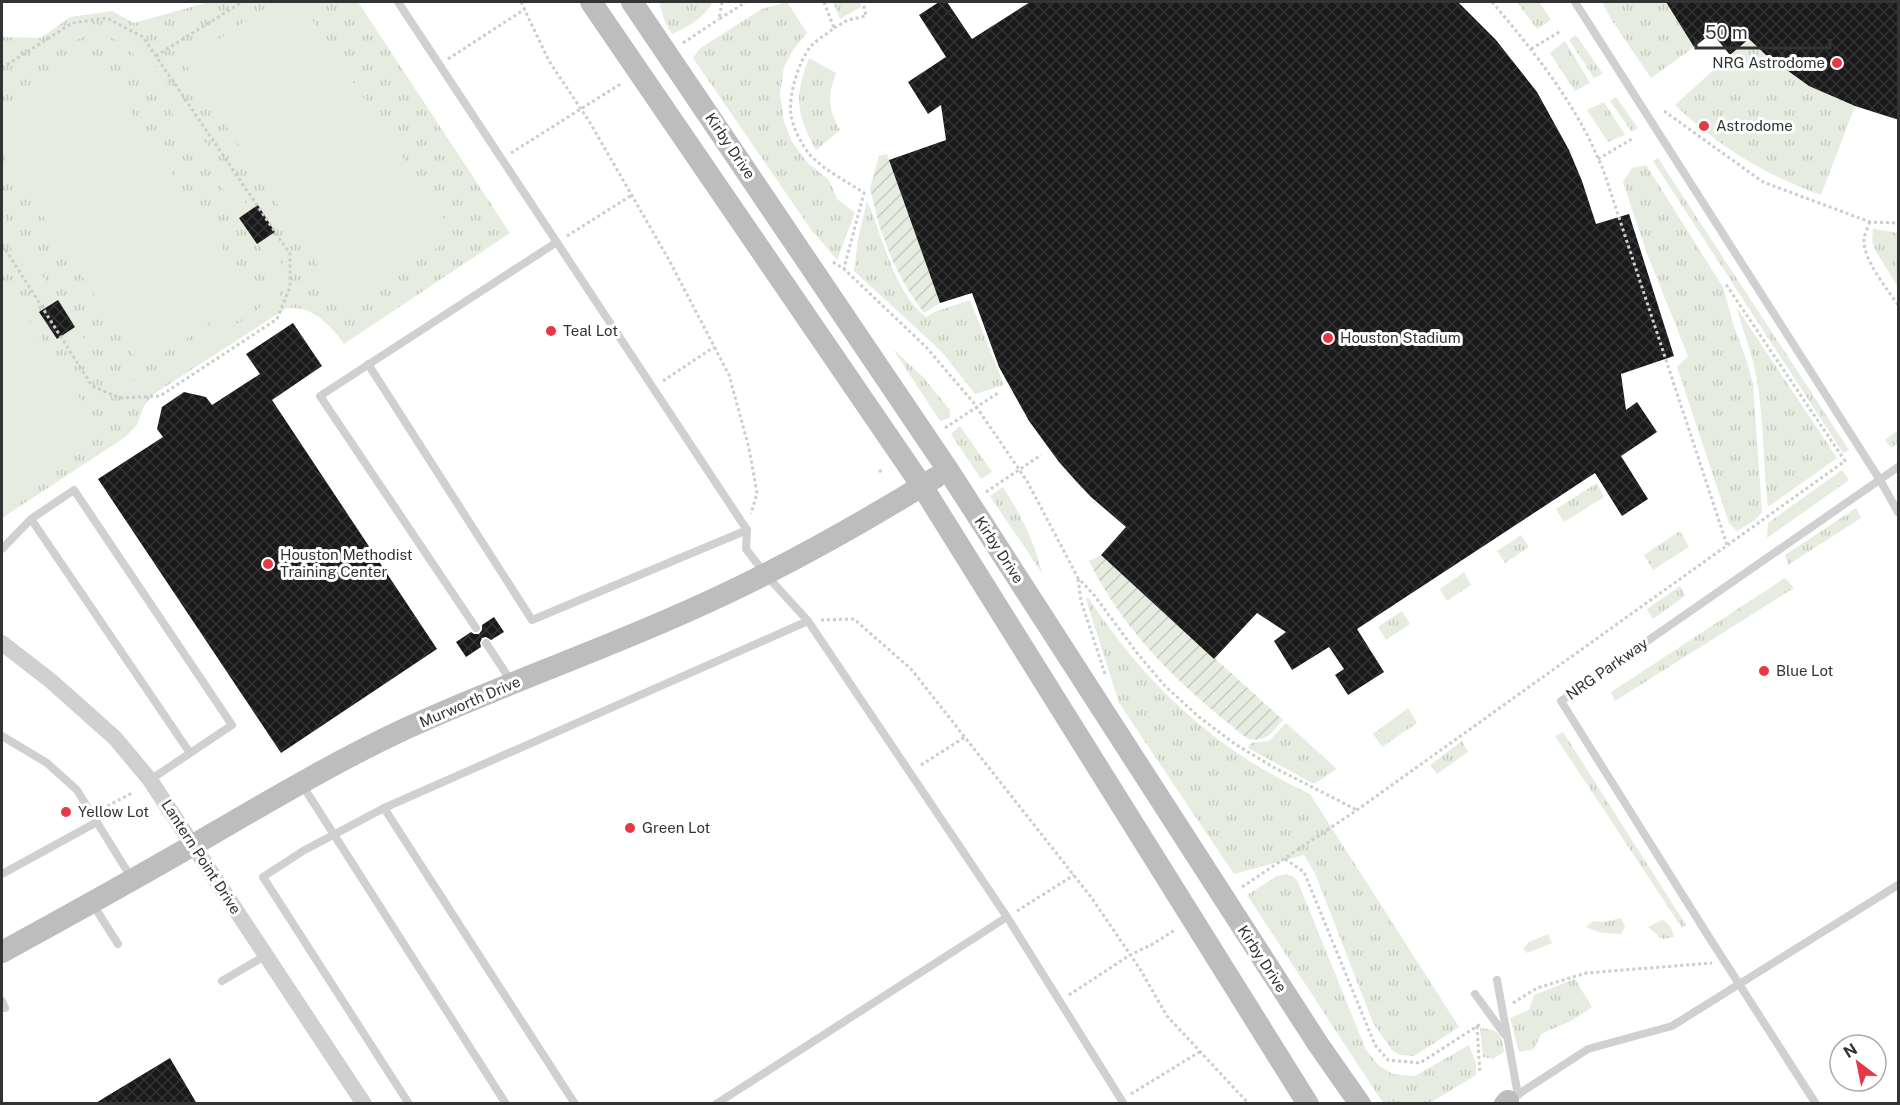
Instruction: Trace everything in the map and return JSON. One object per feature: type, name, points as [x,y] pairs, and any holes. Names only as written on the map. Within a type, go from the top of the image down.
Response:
[{"type":"main road","name":"Kirby Drive","points":[[591,2],[922,486],[1308,1104]]},
{"type":"main road","name":"Kirby Drive","points":[[632,2],[948,470],[1311,1034],[1360,1104]]},
{"type":"main road","points":[[695,153],[722,135]]},
{"type":"main road","name":"Murworth Drive","points":[[2,952],[301,783],[408,728],[619,641],[766,575],[827,543],[948,470]]},
{"type":"main road","points":[[1113,792],[1142,773]]},
{"type":"street","name":"Lantern Point Drive","points":[[2,643],[51,681],[115,738],[150,780],[195,844],[364,1104]]},
{"type":"lane","points":[[398,2],[747,530],[746,549],[766,575],[808,621],[1007,917],[1123,1102]]},
{"type":"lane","points":[[1575,2],[1899,512]]},
{"type":"lane","points":[[476,628],[320,396],[557,242]]},
{"type":"lane","points":[[368,364],[532,620],[747,530]]},
{"type":"lane","name":"NRG Parkway","points":[[1740,984],[1562,701],[1899,467]]},
{"type":"lane","points":[[2,549],[30,519],[75,490],[232,725],[150,780]]},
{"type":"lane","points":[[30,519],[190,753]]},
{"type":"lane","points":[[409,1104],[263,877],[303,851],[384,808],[808,621]]},
{"type":"lane","points":[[486,643],[513,684]]},
{"type":"lane","points":[[2,736],[47,763],[77,790],[133,879]]},
{"type":"lane","points":[[301,783],[506,1104]]},
{"type":"lane","points":[[384,808],[575,1104]]},
{"type":"lane","points":[[2,874],[95,818]]},
{"type":"lane","points":[[1509,1101],[1588,1049],[1672,1026],[1899,885]]},
{"type":"lane","points":[[92,903],[118,944]]},
{"type":"lane","points":[[716,1104],[1007,917]]},
{"type":"lane","points":[[222,981],[266,956]]},
{"type":"lane","points":[[1497,980],[1507,1038],[1509,1101]]},
{"type":"lane","points":[[1740,984],[1816,1104]]},
{"type":"lane","points":[[1475,994],[1507,1038]]},
{"type":"path","points":[[156,56],[242,2]]},
{"type":"path","points":[[521,2],[549,61],[581,109],[632,195],[729,375],[749,448],[757,493],[747,530]]},
{"type":"path","points":[[722,2],[718,19],[746,2]]},
{"type":"path","points":[[824,2],[834,28]]},
{"type":"path","points":[[844,269],[864,193],[823,167],[809,154],[796,133],[790,114],[793,87],[800,65],[811,47],[848,20],[866,16],[863,2]]},
{"type":"path","points":[[1492,2],[1561,90],[1598,159],[1727,545]]},
{"type":"path","points":[[440,64],[525,9]]},
{"type":"path","points":[[2,68],[72,23],[107,18],[142,36],[290,254],[290,287],[277,319],[160,396],[120,398],[92,387],[2,244]]},
{"type":"path","points":[[1531,49],[1562,31]]},
{"type":"path","points":[[502,158],[599,98]]},
{"type":"path","points":[[1664,111],[1763,182],[1870,222],[1899,223]]},
{"type":"path","points":[[1598,159],[1632,139]]},
{"type":"path","points":[[557,242],[632,195]]},
{"type":"path","points":[[1870,222],[1863,240],[1866,253],[1899,305]]},
{"type":"path","points":[[826,258],[844,269],[926,347],[976,407],[1019,470],[1078,578],[1165,686],[1199,717],[1235,744],[1273,767],[1357,810]]},
{"type":"path","points":[[1270,869],[1357,810],[1845,461],[1725,283]]},
{"type":"path","points":[[653,388],[714,347]]},
{"type":"path","points":[[942,430],[998,393]]},
{"type":"path","points":[[980,496],[1041,455]]},
{"type":"path","points":[[879,472],[883,469]]},
{"type":"path","points":[[1078,578],[1081,601],[1108,683]]},
{"type":"path","points":[[808,621],[854,619],[911,669],[1091,897],[1167,1016],[1249,1104]]},
{"type":"path","points":[[910,773],[965,737]]},
{"type":"path","points":[[95,818],[132,793]]},
{"type":"path","points":[[1007,917],[1074,874]]},
{"type":"path","points":[[1059,1001],[1130,955],[1151,945]]},
{"type":"path","points":[[1477,1026],[1480,1074]]},
{"type":"path","points":[[1123,1102],[1201,1051]]},
{"type":"green space","points":[[209,2],[358,2],[510,233],[344,344],[320,318],[305,310],[287,308],[154,394],[144,406],[137,425],[124,438],[2,518],[2,37],[41,38],[70,17],[112,11],[134,23]]},
{"type":"green space","points":[[275,2],[300,2],[455,236],[346,308],[184,62]]},
{"type":"green space","points":[[659,2],[713,2],[696,21],[672,34],[665,22]]},
{"type":"green space","points":[[787,2],[807,33],[793,50],[784,67],[780,94],[784,122],[792,142],[808,163],[829,180],[837,199],[855,213],[837,260],[810,228],[693,58],[699,49],[762,9]]},
{"type":"green space","points":[[833,2],[860,2],[861,7],[840,19]]},
{"type":"green space","points":[[1517,2],[1539,2],[1551,20],[1537,29]]},
{"type":"green space","points":[[1602,2],[1666,2],[1694,47],[1651,78]]},
{"type":"green space","points":[[97,24],[123,32],[144,49],[278,252],[283,273],[276,302],[256,326],[172,380],[148,391],[122,391],[109,386],[95,376],[2,234],[2,214],[99,362],[112,374],[128,380],[145,380],[162,374],[258,310],[272,284],[271,263],[128,47],[113,38],[88,35],[71,42],[2,88],[2,76],[35,53],[60,37],[85,26]]},
{"type":"green space","points":[[1576,35],[1603,74],[1594,78],[1569,40]]},
{"type":"green space","points":[[1750,40],[1799,79],[1855,106],[1821,195],[1761,169],[1726,147],[1675,105]]},
{"type":"green space","points":[[1565,41],[1590,83],[1575,91],[1550,53]]},
{"type":"green space","points":[[89,49],[253,294],[142,368],[2,153],[2,107]]},
{"type":"green space","points":[[809,58],[836,73],[830,102],[840,130],[816,150],[804,126],[799,105],[801,84]]},
{"type":"green space","points":[[1616,97],[1638,128],[1632,132],[1610,101]]},
{"type":"green space","points":[[1604,102],[1625,135],[1608,142],[1587,110]]},
{"type":"green space","points":[[887,154],[940,303],[924,313],[893,262],[879,225],[870,188],[879,156]]},
{"type":"green space","points":[[1658,158],[1849,450],[1843,453],[1653,161]]},
{"type":"green space","points":[[1646,165],[1723,287],[1753,384],[1762,512],[1755,520],[1737,531],[1729,523],[1677,367],[1688,356],[1646,251],[1623,182],[1632,168]]},
{"type":"green space","points":[[867,201],[897,279],[915,307],[926,317],[970,300],[1004,385],[975,394],[941,351],[854,271],[858,239]]},
{"type":"green space","points":[[1873,229],[1898,233],[1898,287],[1872,242]]},
{"type":"green space","points":[[2,279],[102,432],[2,500]]},
{"type":"green space","points":[[1737,308],[1837,458],[1768,507],[1757,380]]},
{"type":"green space","points":[[893,349],[923,377],[950,410],[950,418],[940,421]]},
{"type":"green space","points":[[960,426],[992,472],[981,479],[951,434]]},
{"type":"green space","points":[[1898,430],[1898,443],[1891,448],[1885,440]]},
{"type":"green space","points":[[1842,470],[1849,480],[1767,538],[1768,523]]},
{"type":"green space","points":[[1597,483],[1604,497],[1564,522],[1556,509]]},
{"type":"green space","points":[[1003,487],[1026,528],[1042,573],[990,496]]},
{"type":"green space","points":[[1856,508],[1861,518],[1788,565],[1785,555]]},
{"type":"green space","points":[[1680,531],[1689,547],[1653,570],[1644,555]]},
{"type":"green space","points":[[1521,535],[1529,547],[1505,563],[1497,551]]},
{"type":"green space","points":[[1101,555],[1283,720],[1272,733],[1260,739],[1248,739],[1201,700],[1158,659],[1120,613],[1089,561]]},
{"type":"green space","points":[[1464,572],[1471,585],[1447,601],[1440,589]]},
{"type":"green space","points":[[1785,578],[1794,588],[1615,701],[1611,692]]},
{"type":"green space","points":[[1680,586],[1685,596],[1653,619],[1647,609]]},
{"type":"green space","points":[[1088,597],[1133,658],[1184,711],[1243,757],[1310,794],[1459,1027],[1414,1056],[1400,1055],[1392,1050],[1373,1023],[1315,873],[1304,855],[1234,874],[1119,703],[1086,599]]},
{"type":"green space","points":[[1402,611],[1410,624],[1386,640],[1378,627]]},
{"type":"green space","points":[[1408,708],[1417,723],[1382,747],[1373,734]]},
{"type":"green space","points":[[1286,723],[1337,769],[1314,784],[1248,748],[1251,743],[1269,741]]},
{"type":"green space","points":[[1563,732],[1686,925],[1682,928],[1555,736]]},
{"type":"green space","points":[[1462,741],[1468,752],[1437,774],[1430,765]]},
{"type":"green space","points":[[1287,874],[1298,882],[1366,1050],[1378,1065],[1392,1074],[1415,1076],[1469,1045],[1476,1063],[1476,1075],[1430,1103],[1383,1103],[1247,895],[1277,876]]},
{"type":"green space","points":[[1621,918],[1625,926],[1621,934],[1602,933],[1586,927],[1593,921],[1604,922]]},
{"type":"green space","points":[[1662,920],[1670,927],[1674,937],[1662,939],[1648,927]]},
{"type":"green space","points":[[1548,934],[1552,943],[1527,953],[1523,949],[1529,942]]},
{"type":"green space","points":[[1575,979],[1592,1007],[1573,1020],[1541,1034],[1534,1049],[1519,1052],[1510,1018],[1529,1010],[1534,995]]},
{"type":"green space","points":[[1480,1028],[1496,1031],[1502,1041],[1504,1052],[1493,1059],[1483,1057]]},
{"type":"building","name":"Houston Stadium","points":[[939,2],[947,2],[972,39],[1030,2],[1458,2],[1496,40],[1537,92],[1569,150],[1596,224],[1629,214],[1674,356],[1621,374],[1626,410],[1637,402],[1657,432],[1621,456],[1648,499],[1622,516],[1595,473],[1357,629],[1384,672],[1348,695],[1335,675],[1344,669],[1329,647],[1292,670],[1274,641],[1286,632],[1257,613],[1214,659],[1101,555],[1126,527],[1075,480],[1029,421],[999,367],[972,293],[940,303],[889,160],[946,140],[941,105],[928,114],[908,82],[946,57],[919,15]]},
{"type":"building","name":"NRG Astrodome","points":[[1666,2],[1899,2],[1899,120],[1855,106],[1809,86],[1767,56],[1749,39],[1730,55],[1712,33],[1694,47]]},
{"type":"building","points":[[258,205],[275,232],[257,244],[239,218]]},
{"type":"building","points":[[58,300],[75,327],[57,339],[39,312]]},
{"type":"building","name":"Houston Methodist Training Center","points":[[293,323],[322,366],[272,400],[437,649],[281,753],[98,479],[163,437],[157,429],[162,407],[184,392],[206,397],[212,405],[260,374],[246,354]]},
{"type":"building","points":[[494,617],[504,632],[491,640],[486,637],[482,638],[481,647],[466,657],[456,642],[471,632],[479,634],[482,625]]},
{"type":"building","points":[[170,1058],[197,1104],[94,1104]]},
{"type":"place","name":"NRG Astrodome","points":[[1837,63]]},
{"type":"place","name":"Astrodome","points":[[1704,126]]},
{"type":"place","name":"Teal Lot","points":[[551,331]]},
{"type":"place","name":"Houston Stadium","points":[[1328,338]]},
{"type":"place","name":"Houston Methodist Training Center","points":[[268,564]]},
{"type":"place","name":"Blue Lot","points":[[1764,671]]},
{"type":"place","name":"Yellow Lot","points":[[66,812]]},
{"type":"place","name":"Green Lot","points":[[630,828]]}]
